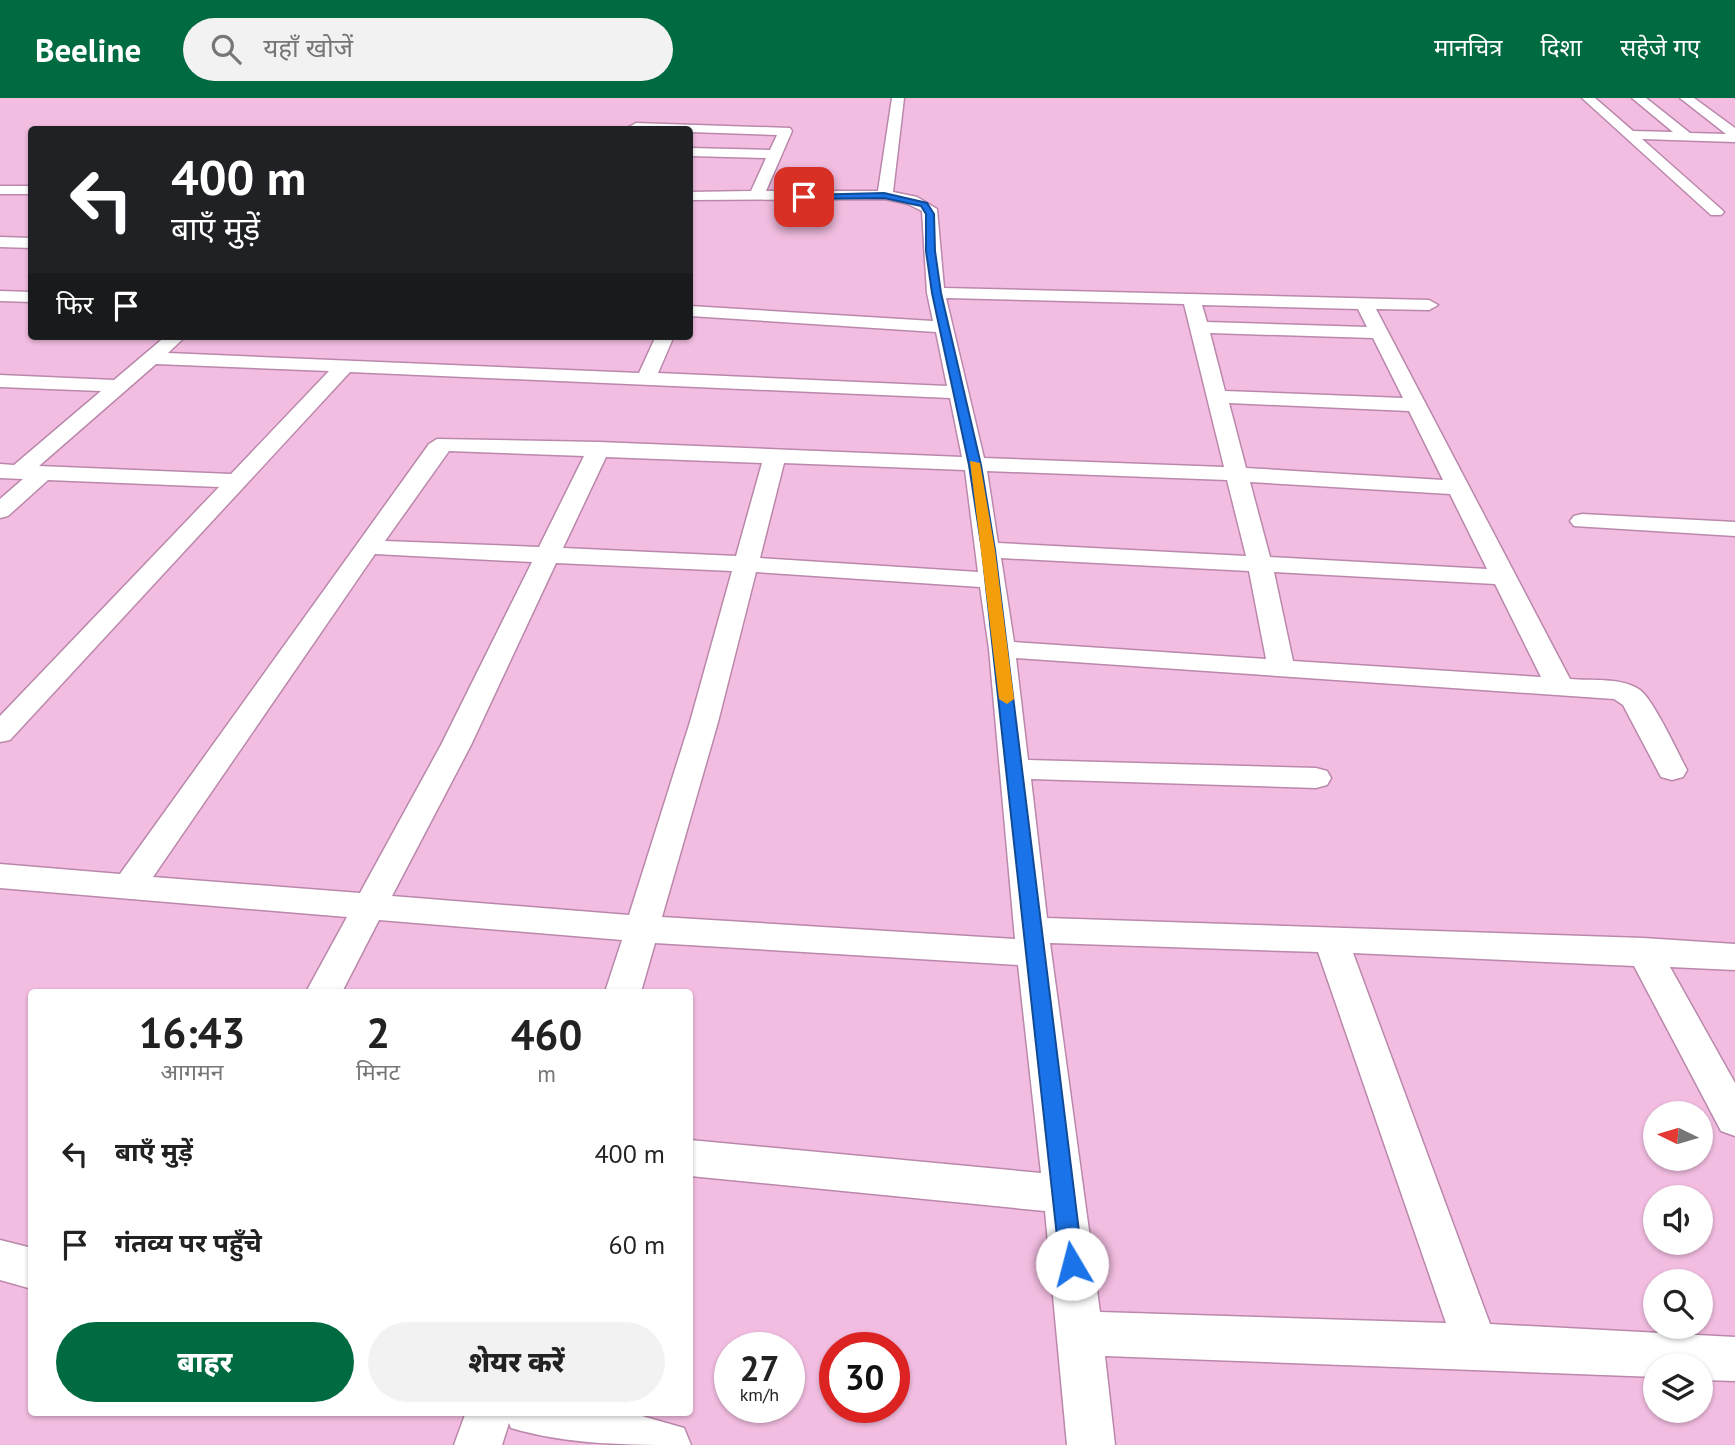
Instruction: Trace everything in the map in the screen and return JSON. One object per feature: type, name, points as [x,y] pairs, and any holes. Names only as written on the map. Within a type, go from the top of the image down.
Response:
[{"type":"street","points":[[884,195],[898,98]]},
{"type":"street","points":[[1588,98],[1716,212]]},
{"type":"street","points":[[1638,98],[1686,136]]},
{"type":"street","points":[[1686,98],[1735,136]]},
{"type":"street","points":[[693,128],[781,130],[785,134],[756,197]]},
{"type":"street","points":[[1629,135],[1735,136]]},
{"type":"street","points":[[693,152],[776,154]]},
{"type":"street","points":[[0,190],[28,190]]},
{"type":"street","points":[[693,196],[884,195],[912,200],[929,209],[936,293],[975,465],[1002,649],[1013,769],[1062,1194],[1081,1333],[1091,1445]]},
{"type":"street","points":[[0,242],[28,243]]},
{"type":"street","points":[[936,293],[1429,305]]},
{"type":"street","points":[[0,296],[28,297]]},
{"type":"street","points":[[1192,300],[1260,564],[1281,666]]},
{"type":"street","points":[[1364,303],[1560,687]]},
{"type":"street","points":[[693,311],[944,327]]},
{"type":"street","points":[[1199,327],[1380,333]]},
{"type":"street","points":[[9,471],[172,340]]},
{"type":"street","points":[[647,377],[663,340]]},
{"type":"street","points":[[150,358],[959,392]]},
{"type":"street","points":[[0,733],[13,705],[346,365]]},
{"type":"street","points":[[0,381],[118,386]]},
{"type":"street","points":[[1217,397],[1415,405]]},
{"type":"street","points":[[130,886],[437,450],[444,444],[1236,474],[1457,488]]},
{"type":"street","points":[[326,989],[456,746],[599,448]]},
{"type":"street","points":[[624,989],[704,722],[775,456]]},
{"type":"street","points":[[9,471],[234,481]]},
{"type":"street","points":[[0,511],[42,473]]},
{"type":"street","points":[[1582,521],[1735,529]]},
{"type":"street","points":[[369,547],[747,564],[1260,564],[1504,578]]},
{"type":"street","points":[[1002,649],[1617,691],[1629,695],[1635,701],[1672,770]]},
{"type":"street","points":[[1013,769],[1316,778]]},
{"type":"street","points":[[0,876],[642,929],[1033,941],[1331,939],[1735,957]]},
{"type":"street","points":[[1331,939],[1476,1346]]},
{"type":"street","points":[[1643,951],[1735,1119]]},
{"type":"street","points":[[693,1158],[1062,1194]]},
{"type":"street","points":[[0,1260],[28,1268]]},
{"type":"street","points":[[1081,1333],[1476,1346],[1735,1359]]},
{"type":"street","points":[[478,1445],[488,1416]]},
{"type":"street","points":[[544,1416],[667,1445]]},
{"type":"slow traffic","points":[[974,463],[989,550],[1007,699]]},
{"type":"route","points":[[804,197],[884,195],[912,200],[929,209],[936,293],[975,465],[989,550],[1072,1264]]}]
